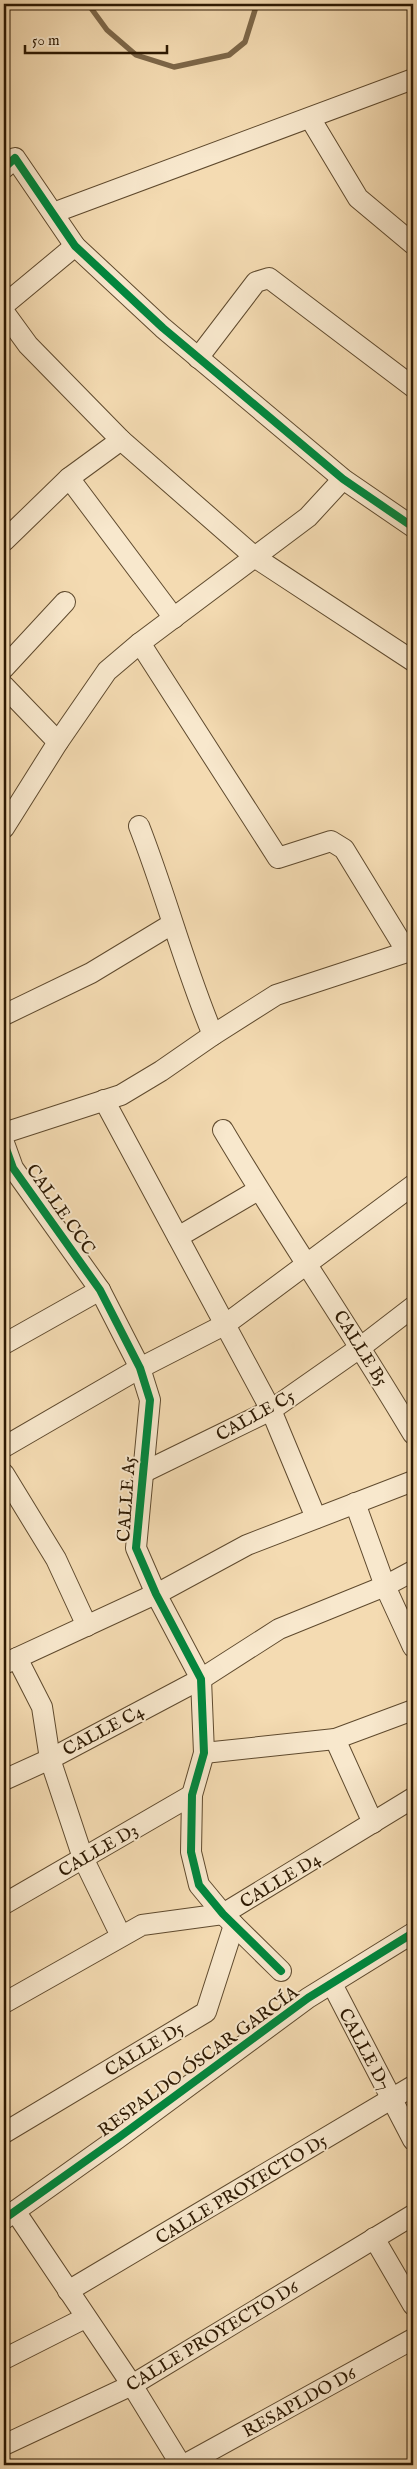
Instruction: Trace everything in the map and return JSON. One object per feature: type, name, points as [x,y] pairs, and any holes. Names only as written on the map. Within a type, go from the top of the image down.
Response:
[{"type":"street","points":[[53,213],[412,80]]},
{"type":"street","points":[[310,118],[358,198],[413,244]]},
{"type":"street","points":[[4,168],[15,158],[75,246],[198,358],[343,479],[413,527]]},
{"type":"street","points":[[4,305],[75,246]]},
{"type":"street","points":[[198,358],[256,282],[270,278],[413,387]]},
{"type":"street","points":[[4,312],[28,345],[122,440],[256,558],[413,661]]},
{"type":"street","points":[[4,541],[69,478],[122,440]]},
{"type":"street","points":[[69,478],[174,618]]},
{"type":"street","points":[[4,828],[58,742],[107,670],[308,517],[343,479]]},
{"type":"street","points":[[4,668],[64,602]]},
{"type":"street","points":[[4,1133],[122,1095],[161,1072],[212,1035],[276,995],[410,951],[344,849],[331,841],[278,858],[140,643]]},
{"type":"street","points":[[4,686],[58,742]]},
{"type":"street","points":[[138,826],[158,877],[197,998],[212,1035]]},
{"type":"street","points":[[4,1015],[91,972],[172,924]]},
{"type":"street","points":[[104,1100],[271,1410],[316,1518]]},
{"type":"street","name":"CALLE B5","points":[[223,1130],[258,1190],[362,1347],[413,1434]]},
{"type":"street","name":"CALLE CCC","points":[[4,1144],[14,1168],[100,1290]]},
{"type":"street","points":[[4,1447],[140,1368],[226,1324],[413,1185]]},
{"type":"street","points":[[178,1237],[258,1190]]},
{"type":"street","points":[[4,1344],[100,1290]]},
{"type":"street","name":"CALLE A5","points":[[100,1290],[140,1368],[150,1400],[136,1548],[156,1594],[201,1678],[204,1752],[192,1795],[190,1852],[200,1885],[229,1919],[281,1971]]},
{"type":"street","name":"CALLE C5","points":[[142,1473],[271,1410],[362,1347],[413,1307]]},
{"type":"street","points":[[4,1474],[56,1558],[87,1626]]},
{"type":"street","points":[[121,1936],[83,1858],[50,1759],[42,1707],[10,1661],[156,1594],[247,1546],[413,1481]]},
{"type":"street","points":[[355,1503],[384,1586],[413,1647]]},
{"type":"street","points":[[384,1586],[413,1571]]},
{"type":"street","name":"CALLE C4","points":[[4,1780],[50,1759],[201,1678],[279,1629],[384,1586]]},
{"type":"street","points":[[204,1752],[335,1739],[413,1710]]},
{"type":"street","points":[[335,1739],[373,1823]]},
{"type":"street","name":"CALLE D3","points":[[4,1904],[192,1795]]},
{"type":"street","name":"CALLE D4","points":[[4,2003],[142,1925],[229,1919],[413,1798]]},
{"type":"street","name":"CALLE D5","points":[[4,2133],[206,2012],[229,1919]]},
{"type":"street","name":"RESPALDO ÓSCAR GARCÍA","points":[[10,2215],[126,2133],[308,1998],[413,1934]]},
{"type":"street","name":"CALLE D7","points":[[332,1984],[413,2140]]},
{"type":"street","name":"CALLE PROYECTO D5","points":[[68,2291],[413,2086]]},
{"type":"street","points":[[10,2215],[68,2291],[132,2385],[182,2465]]},
{"type":"street","name":"CALLE PROYECTO D6","points":[[4,2444],[132,2385],[413,2215]]},
{"type":"street","points":[[374,2238],[413,2304]]},
{"type":"street","points":[[4,2359],[85,2318]]},
{"type":"street","name":"RESAPLDO D6","points":[[182,2465],[413,2339]]},
{"type":"waterway","points":[[88,4],[107,30],[136,55],[174,67],[229,55],[245,42],[255,10],[254,4]]},
{"type":"cycle path","points":[[4,168],[15,158],[75,246],[163,328],[343,479],[413,527]]},
{"type":"cycle path","points":[[4,1143],[13,1168],[100,1290],[140,1368],[150,1400],[136,1548],[156,1594],[201,1679],[204,1753],[192,1795],[191,1852],[199,1885],[223,1914],[281,1971]]},
{"type":"cycle path","points":[[4,2219],[118,2138],[308,1998],[413,1933]]}]
